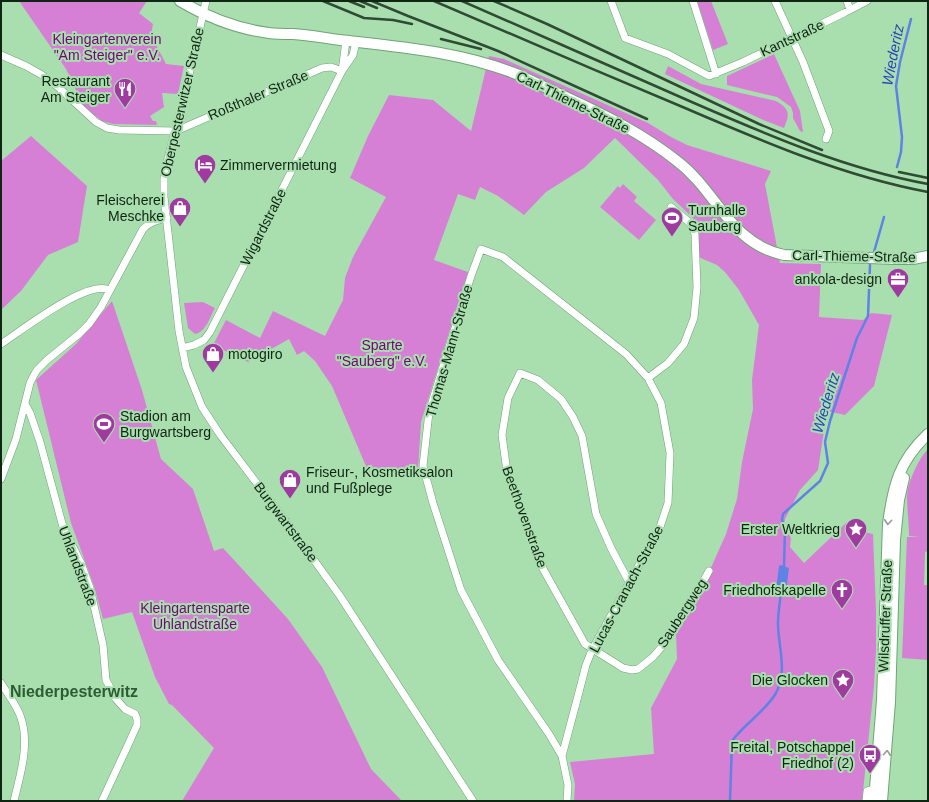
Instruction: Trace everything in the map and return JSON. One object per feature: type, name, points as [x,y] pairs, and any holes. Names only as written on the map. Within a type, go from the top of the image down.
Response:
[{"type":"main road","name":"Carl-Thieme-Straße","points":[[180,1],[202,14],[236,26],[270,33],[294,34],[420,49],[486,63],[520,76],[608,116],[641,136],[686,168],[704,187],[739,231],[748,239],[772,252],[784,255],[896,259],[913,259],[928,256]]},
{"type":"main road","name":"Wilsdruffer Straße","points":[[874,801],[880,794],[888,524],[891,499],[899,473],[910,453],[928,434]]},
{"type":"street","name":"Oberpesterwitzer Straße","points":[[167,218],[164,178],[206,1]]},
{"type":"street","points":[[611,1],[625,38],[668,54],[707,75],[712,76],[716,74],[693,1]]},
{"type":"street","points":[[774,1],[805,66],[829,131],[826,139]]},
{"type":"street","points":[[846,1],[850,10]]},
{"type":"street","name":"Kantstraße","points":[[716,74],[867,1]]},
{"type":"street","name":"Wigardstraße","points":[[182,348],[204,340],[210,332],[342,71],[353,55],[351,41]]},
{"type":"street","points":[[1,55],[42,75],[58,87],[96,122],[107,128],[119,130],[176,131]]},
{"type":"street","name":"Roßthaler Straße","points":[[176,131],[322,68],[331,67],[342,71]]},
{"type":"street","points":[[648,378],[668,363],[684,344],[694,318],[698,287],[695,234],[690,223],[671,207]]},
{"type":"street","points":[[1,479],[16,439],[30,383],[37,370],[89,324],[102,307],[109,290],[143,229],[149,223],[167,218]]},
{"type":"street","name":"Burgwartstraße","points":[[167,218],[178,325],[182,348],[186,367],[202,407],[340,596],[473,801]]},
{"type":"street","name":"Lucas-Cranach-Straße","points":[[481,250],[503,257],[626,354],[648,378],[661,403],[670,453],[668,503],[660,527],[592,650],[582,678],[562,756],[568,785],[567,801]]},
{"type":"street","name":"Thomas-Mann-Straße","points":[[481,250],[469,284],[430,412],[423,466],[433,503],[461,590],[498,660],[549,734],[562,756]]},
{"type":"street","points":[[1,344],[64,302],[78,295],[92,289],[101,288],[109,290]]},
{"type":"street","name":"Beethovenstraße","points":[[592,650],[585,644],[542,567],[507,472],[502,435],[508,398],[520,373],[538,380],[561,399],[573,417],[582,436],[596,514],[611,548],[629,582]]},
{"type":"street","name":"Uhlandstraße","points":[[25,404],[30,413],[40,442],[63,527],[81,563],[90,588],[104,645],[106,680],[116,699],[125,709],[135,714],[137,719],[137,725],[102,801]]},
{"type":"street","name":"Saubergweg","points":[[592,650],[623,668],[632,670],[643,665],[653,657],[665,643],[682,618],[708,571]]},
{"type":"street","points":[[1,683],[21,717],[24,732],[23,764],[14,801]]},
{"type":"street","points":[[866,801],[866,792],[869,790],[880,794]]},
{"type":"green space","name":"Kleingartenverein \"Am Steiger\" e.V.","points":[[19,1],[147,1],[139,13],[153,24],[151,35],[166,64],[184,66],[178,94],[162,93],[164,107],[150,116],[153,121],[156,121],[157,125],[113,124],[102,121],[84,107],[66,69]]},
{"type":"green space","points":[[697,1],[711,1],[728,44],[713,50]]},
{"type":"green space","points":[[774,54],[800,111],[803,132],[800,131],[793,118],[791,107],[777,97],[727,85],[727,76]]},
{"type":"green space","name":"Sparte \"Sauberg\" e.V.","points":[[489,56],[504,59],[648,123],[687,145],[771,171],[765,184],[780,263],[821,264],[819,317],[863,320],[871,313],[892,315],[874,386],[845,415],[827,411],[818,470],[800,490],[785,519],[784,525],[791,538],[790,547],[804,563],[847,522],[854,519],[865,522],[864,532],[873,534],[876,650],[874,686],[862,801],[574,801],[575,784],[570,762],[654,754],[651,708],[677,659],[676,634],[705,581],[726,534],[737,499],[742,462],[753,409],[752,380],[759,325],[739,290],[725,272],[717,265],[696,256],[696,221],[673,199],[658,180],[615,138],[584,168],[546,192],[524,215],[498,196],[480,187],[475,200],[458,194],[434,260],[468,272],[421,422],[418,470],[371,478],[332,386],[315,361],[304,351],[297,355],[289,339],[248,362],[213,345],[226,320],[260,338],[273,311],[325,336],[343,300],[345,278],[353,257],[386,197],[350,178],[368,136],[389,95],[433,100],[471,131]]},
{"type":"green space","points":[[668,66],[701,84],[776,101],[788,112],[784,128],[761,119],[665,74]]},
{"type":"green space","points":[[31,136],[87,186],[78,242],[48,255],[21,291],[1,310],[1,161]]},
{"type":"green space","points":[[623,184],[637,197],[634,201],[656,220],[639,240],[600,207],[618,186],[620,188]]},
{"type":"green space","name":"Kleingartensparte Uhlandstraße","points":[[112,301],[142,390],[161,459],[193,489],[214,551],[223,548],[288,619],[322,667],[371,769],[402,801],[182,801],[214,748],[172,705],[169,704],[155,677],[132,612],[103,619],[94,586],[71,523],[36,380],[76,344]]},
{"type":"green space","points":[[203,302],[215,308],[205,327],[199,333],[195,334],[188,328],[184,303]]},
{"type":"green space","points":[[928,449],[928,551],[925,552],[924,585],[928,585],[928,660],[902,658],[907,537],[920,537],[909,536],[907,492],[917,465]]},
{"type":"water","points":[[781,565],[789,568],[786,592],[782,595],[776,590],[779,566]]},
{"type":"waterway","name":"Wiederitz","points":[[897,167],[901,152],[902,137],[896,86],[900,62],[911,19]]},
{"type":"waterway","name":"Wiederitz","points":[[874,252],[884,217]]},
{"type":"waterway","name":"Wiederitz","points":[[784,567],[785,529],[782,520],[783,514],[820,481],[828,463],[825,442],[830,421],[857,338],[868,316],[870,265]]},
{"type":"waterway","name":"Wiederitz","points":[[730,801],[732,741],[766,706],[780,685],[782,659],[778,623],[781,592]]},
{"type":"railway","points":[[323,1],[364,18],[393,20],[412,24]]},
{"type":"railway","points":[[349,1],[364,7]]},
{"type":"railway","points":[[360,1],[377,8]]},
{"type":"railway","points":[[372,1],[498,51],[647,119]]},
{"type":"railway","points":[[434,1],[622,82],[804,157],[865,177],[928,192]]},
{"type":"railway","points":[[462,1],[694,103],[780,139],[868,170],[928,184]]},
{"type":"railway","points":[[494,1],[547,24],[759,124],[822,150]]},
{"type":"railway","points":[[441,39],[481,49]]},
{"type":"railway","points":[[899,172],[928,178]]},
{"type":"place","name":"Restaurant Am Steiger","points":[[125,108]]},
{"type":"place","name":"Zimmervermietung","points":[[205,184]]},
{"type":"place","name":"Fleischerei Meschke","points":[[180,228]]},
{"type":"place","name":"Turnhalle Sauberg","points":[[672,238]]},
{"type":"place","name":"ankola-design","points":[[898,298]]},
{"type":"place","name":"motogiro","points":[[213,374]]},
{"type":"place","name":"Stadion am Burgwartsberg","points":[[104,444]]},
{"type":"place","name":"Friseur-, Kosmetiksalon und Fußplege","points":[[290,500]]},
{"type":"place","name":"Erster Weltkrieg","points":[[856,548]]},
{"type":"place","name":"Friedhofskapelle","points":[[842,610]]},
{"type":"place","name":"Die Glocken","points":[[843,700]]},
{"type":"place","name":"Freital, Potschappel Friedhof (2)","points":[[870,774]]},
{"type":"district","name":"Niederpesterwitz","points":[[74,691]]}]
